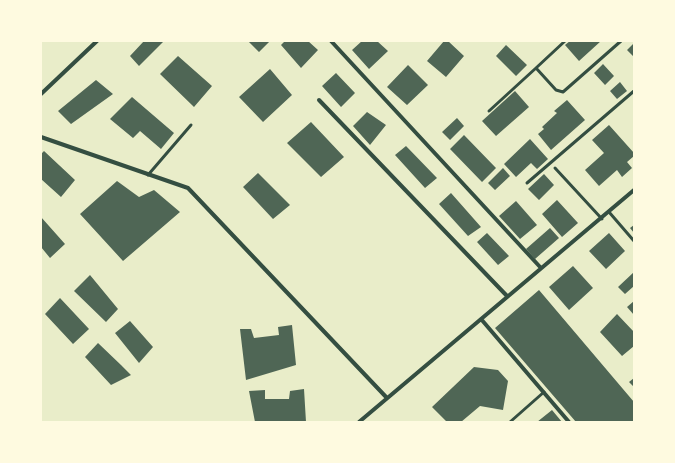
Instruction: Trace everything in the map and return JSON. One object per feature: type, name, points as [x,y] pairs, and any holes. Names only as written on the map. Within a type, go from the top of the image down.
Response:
[{"type":"street","points":[[41,94],[97,41]]},
{"type":"street","points":[[331,41],[541,268]]},
{"type":"street","points":[[319,100],[507,296]]},
{"type":"street","points":[[41,137],[188,188],[387,398]]},
{"type":"street","points":[[359,422],[507,296],[602,219],[634,190]]},
{"type":"street","points":[[481,319],[569,422]]},
{"type":"lane","points":[[489,111],[565,41]]},
{"type":"lane","points":[[536,68],[556,90],[563,92],[621,41]]},
{"type":"lane","points":[[527,183],[634,91]]},
{"type":"lane","points":[[148,175],[191,125]]},
{"type":"lane","points":[[555,168],[602,219]]},
{"type":"lane","points":[[609,212],[634,241]]},
{"type":"lane","points":[[510,422],[544,392]]},
{"type":"building","points":[[144,41],[164,41],[139,66],[130,56]]},
{"type":"building","points":[[248,41],[270,41],[259,52]]},
{"type":"building","points":[[285,41],[308,41],[318,50],[301,68],[281,45]]},
{"type":"building","points":[[362,41],[377,41],[388,51],[369,69],[352,50]]},
{"type":"building","points":[[444,41],[448,41],[464,56],[446,77],[427,61]]},
{"type":"building","points":[[570,41],[601,41],[579,61],[565,45]]},
{"type":"building","points":[[634,43],[634,57],[627,50]]},
{"type":"building","points":[[506,45],[527,65],[516,76],[496,56]]},
{"type":"building","points":[[178,56],[212,86],[194,107],[160,74]]},
{"type":"building","points":[[603,64],[614,76],[605,85],[594,73]]},
{"type":"building","points":[[408,65],[428,85],[407,105],[387,87]]},
{"type":"building","points":[[270,69],[292,95],[263,122],[239,97]]},
{"type":"building","points":[[336,73],[355,93],[341,107],[322,86]]},
{"type":"building","points":[[96,80],[113,94],[71,124],[58,111]]},
{"type":"building","points":[[620,82],[627,91],[617,99],[610,91]]},
{"type":"building","points":[[515,91],[529,107],[496,136],[482,121]]},
{"type":"building","points":[[132,97],[174,133],[161,149],[140,131],[133,138],[110,119]]},
{"type":"building","points":[[567,100],[585,120],[551,150],[538,134],[544,129],[542,127],[557,113],[554,111]]},
{"type":"building","points":[[367,112],[386,125],[370,145],[353,126]]},
{"type":"building","points":[[457,118],[464,126],[450,140],[442,132]]},
{"type":"building","points":[[311,122],[344,157],[321,177],[287,143]]},
{"type":"building","points":[[609,125],[634,153],[634,156],[627,162],[632,168],[622,177],[617,170],[599,186],[585,170],[604,153],[592,140]]},
{"type":"building","points":[[464,135],[496,168],[482,182],[450,149]]},
{"type":"building","points":[[530,139],[548,159],[537,169],[531,163],[516,177],[504,164]]},
{"type":"building","points":[[406,146],[437,178],[425,188],[395,155]]},
{"type":"building","points":[[44,151],[75,180],[61,197],[41,179],[41,154]]},
{"type":"building","points":[[503,168],[510,176],[495,190],[488,183]]},
{"type":"building","points":[[258,173],[290,205],[273,219],[243,187]]},
{"type":"building","points":[[544,174],[554,185],[539,200],[528,189]]},
{"type":"building","points":[[117,181],[139,197],[154,190],[180,212],[123,261],[80,214]]},
{"type":"building","points":[[451,193],[481,227],[468,236],[439,204]]},
{"type":"building","points":[[557,200],[578,223],[562,237],[542,214]]},
{"type":"building","points":[[516,201],[537,225],[520,239],[499,216]]},
{"type":"building","points":[[41,217],[65,244],[50,258],[41,247]]},
{"type":"building","points":[[634,225],[634,233],[630,228]]},
{"type":"building","points":[[550,228],[559,238],[535,259],[526,249]]},
{"type":"building","points":[[487,233],[509,256],[498,265],[477,242]]},
{"type":"building","points":[[609,233],[625,251],[606,269],[589,251]]},
{"type":"building","points":[[573,266],[593,288],[569,310],[549,287]]},
{"type":"building","points":[[634,272],[634,286],[625,294],[618,287]]},
{"type":"building","points":[[90,275],[118,309],[106,322],[74,291]]},
{"type":"building","points":[[539,290],[634,402],[634,422],[576,422],[495,328]]},
{"type":"building","points":[[60,298],[89,329],[73,344],[45,314]]},
{"type":"building","points":[[634,301],[634,315],[627,307]]},
{"type":"building","points":[[617,314],[634,332],[634,346],[622,356],[600,332]]},
{"type":"building","points":[[130,321],[153,347],[139,363],[115,333]]},
{"type":"building","points":[[292,325],[296,365],[246,380],[240,329],[251,329],[254,338],[279,335],[278,327]]},
{"type":"building","points":[[98,343],[131,375],[111,385],[85,357]]},
{"type":"building","points":[[474,367],[498,370],[508,381],[503,410],[480,406],[461,422],[447,422],[432,407]]},
{"type":"building","points":[[634,378],[634,387],[629,382]]},
{"type":"building","points":[[304,389],[306,422],[255,422],[249,391],[265,390],[265,399],[289,399],[290,391]]},
{"type":"building","points":[[552,410],[562,422],[537,422]]}]
